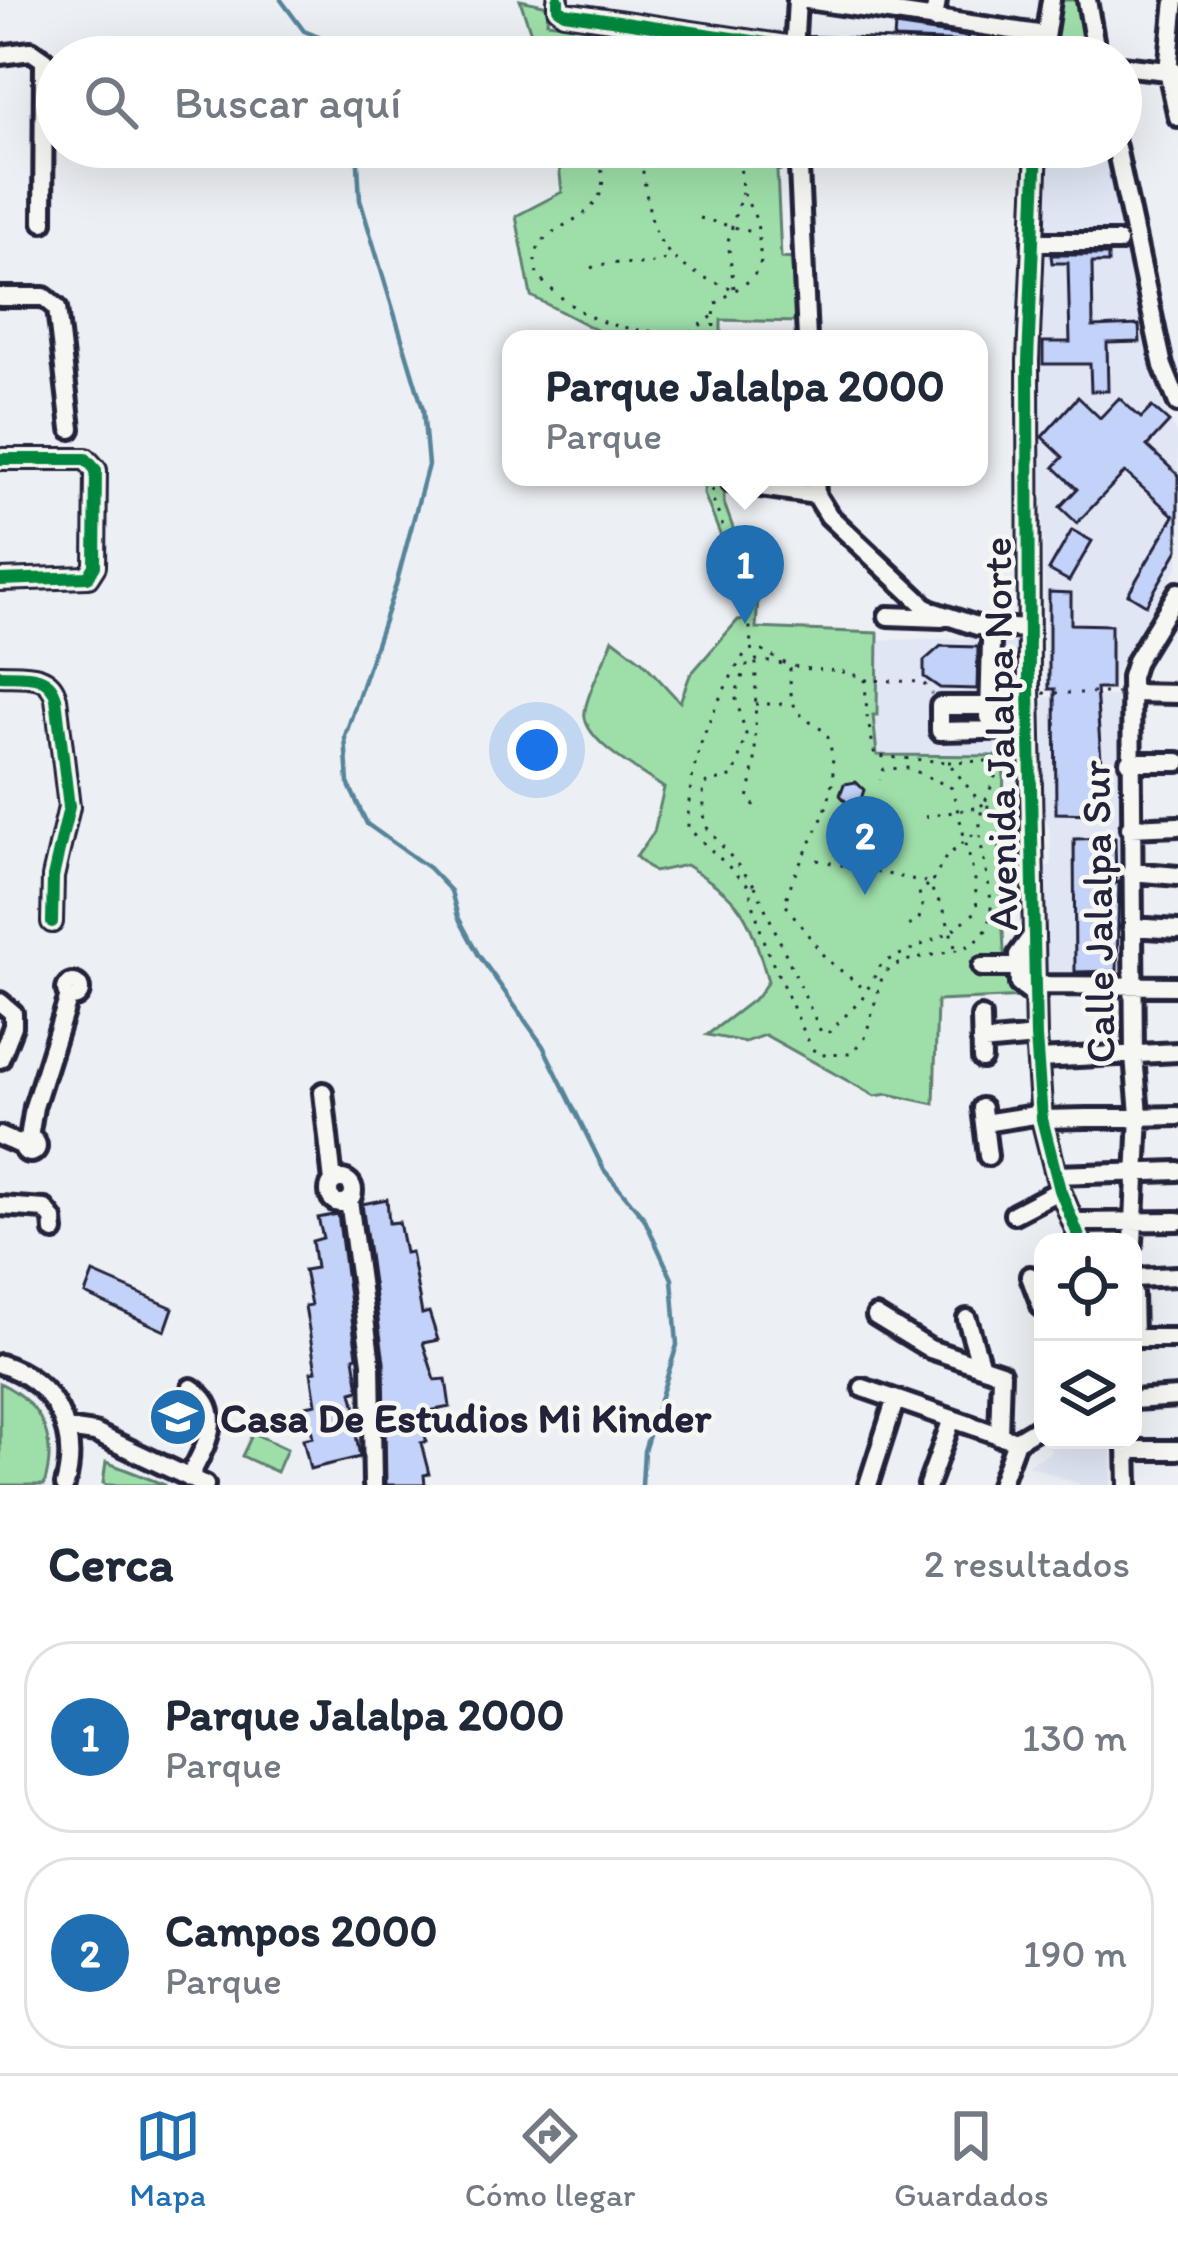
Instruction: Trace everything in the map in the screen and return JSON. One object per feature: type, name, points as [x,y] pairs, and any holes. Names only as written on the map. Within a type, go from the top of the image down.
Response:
[{"type":"street","points":[[557,0],[563,13],[699,36]]},
{"type":"street","points":[[795,36],[797,0]]},
{"type":"street","points":[[807,0],[1045,35],[1051,0]]},
{"type":"street","points":[[934,20],[938,0]]},
{"type":"street","points":[[1087,0],[1093,36]]},
{"type":"street","points":[[1175,0],[1173,72],[1178,117]]},
{"type":"street","points":[[0,55],[36,54]]},
{"type":"street","points":[[1142,68],[1173,72]]},
{"type":"street","points":[[43,168],[43,222]]},
{"type":"street","points":[[799,168],[808,330]]},
{"type":"street","name":"Avenida Jalalpa Norte","points":[[1036,168],[1029,728],[1036,1037],[1042,1116],[1058,1183],[1078,1233]]},
{"type":"street","points":[[1121,168],[1178,403]]},
{"type":"street","points":[[1032,242],[1118,242]]},
{"type":"street","points":[[0,298],[44,297],[57,308],[71,429]]},
{"type":"street","points":[[0,460],[86,459],[95,465],[96,494],[95,566],[88,577],[0,580]]},
{"type":"street","points":[[816,486],[829,516],[876,564],[929,610],[948,619]]},
{"type":"street","name":"Calle Jalalpa Sur","points":[[1133,1233],[1138,1115],[1126,693],[1136,661],[1178,592]]},
{"type":"street","points":[[889,616],[1029,629]]},
{"type":"street","points":[[988,730],[991,642]]},
{"type":"street","points":[[0,675],[42,678],[54,688],[69,806],[53,877],[52,922]]},
{"type":"street","points":[[1126,693],[1178,694]]},
{"type":"street","points":[[989,706],[940,706],[940,730],[1029,728]]},
{"type":"street","points":[[1129,762],[1178,762]]},
{"type":"street","points":[[1130,828],[1178,826]]},
{"type":"street","points":[[1131,872],[1178,876]]},
{"type":"street","points":[[1132,927],[1178,930]]},
{"type":"street","points":[[1034,932],[1018,955],[1018,968],[1019,984],[1036,991],[1178,986]]},
{"type":"street","points":[[982,968],[1018,968]]},
{"type":"street","points":[[0,1136],[26,1142],[69,996]]},
{"type":"street","points":[[0,1002],[13,1013],[14,1026],[0,1059]]},
{"type":"street","points":[[981,1018],[982,1051],[1036,1037]]},
{"type":"street","points":[[1038,1059],[1178,1052]]},
{"type":"street","points":[[323,1092],[331,1198],[338,1203],[349,1200],[370,1363],[373,1485]]},
{"type":"street","points":[[988,1156],[983,1116],[1178,1116]]},
{"type":"street","points":[[1014,1214],[1058,1183],[1135,1170],[1178,1171]]},
{"type":"street","points":[[0,1207],[45,1209],[53,1219],[54,1231]]},
{"type":"street","points":[[1074,1222],[1178,1221]]},
{"type":"street","points":[[1142,1278],[1178,1276]]},
{"type":"street","points":[[876,1316],[930,1348],[1001,1373],[1007,1439],[1000,1485]]},
{"type":"street","points":[[967,1319],[980,1363]]},
{"type":"street","points":[[1142,1338],[1178,1338]]},
{"type":"street","points":[[0,1364],[39,1384],[56,1404],[67,1429],[70,1455],[65,1485]]},
{"type":"street","points":[[67,1429],[95,1432],[197,1481],[212,1414],[206,1398],[190,1388]]},
{"type":"street","points":[[862,1388],[1007,1439],[1034,1428]]},
{"type":"street","points":[[1142,1399],[1178,1397]]},
{"type":"street","points":[[868,1485],[896,1401]]},
{"type":"street","points":[[928,1485],[952,1419]]},
{"type":"street","points":[[1142,1446],[1178,1450]]},
{"type":"street","points":[[1127,1449],[1128,1485]]},
{"type":"path","points":[[600,168],[599,194],[584,216],[540,241],[533,252],[538,277],[586,318],[642,330]]},
{"type":"path","points":[[642,168],[658,243],[711,281],[735,290]]},
{"type":"path","points":[[735,290],[728,262],[742,191],[740,168]]},
{"type":"path","points":[[713,330],[715,304],[758,271],[757,221],[742,191]]},
{"type":"path","points":[[700,218],[758,234]]},
{"type":"path","points":[[591,268],[608,261],[657,265],[672,256]]},
{"type":"path","points":[[694,330],[712,316]]},
{"type":"path","points":[[714,486],[716,508],[752,610],[752,647],[724,687],[703,735],[691,779],[688,820],[691,833],[751,885],[765,946],[807,1042],[821,1055],[841,1057],[859,1047],[883,974],[890,967],[900,960],[971,946],[986,930],[990,917],[977,830],[998,769],[988,761],[882,760],[875,756],[866,680]]},
{"type":"path","points":[[752,647],[790,665]]},
{"type":"path","points":[[755,806],[748,799],[755,764],[756,660]]},
{"type":"path","points":[[880,780],[884,769],[909,768],[952,788],[977,911],[950,932],[882,963],[867,991],[823,1035],[751,885],[705,825],[704,784],[734,776],[738,769],[746,734],[735,695],[748,663],[756,660],[855,674],[866,680],[923,682],[940,706]]},
{"type":"path","points":[[790,665],[790,704],[802,718],[826,732],[834,752],[824,815],[784,904],[826,958],[867,991]]},
{"type":"path","points":[[1041,693],[1126,693]]},
{"type":"path","points":[[753,704],[790,704]]},
{"type":"path","points":[[948,762],[983,806]]},
{"type":"path","points":[[925,818],[983,806],[1008,807]]},
{"type":"path","points":[[906,928],[919,920],[919,892],[939,875],[946,857],[977,830]]},
{"type":"path","points":[[817,860],[931,884]]},
{"type":"path","points":[[931,884],[956,949]]},
{"type":"shaded area","points":[[1047,168],[1110,168],[1158,393],[1178,437],[1178,566],[1116,671],[1112,690],[1046,691],[1041,395]]},
{"type":"shaded area","points":[[1017,637],[1014,720],[1001,729],[1004,756],[876,755],[873,714],[877,714],[878,640]]},
{"type":"shaded area","points":[[1119,696],[1121,978],[1048,978],[1046,866],[1051,865],[1050,827],[1044,819],[1044,697]]},
{"type":"shaded area","points":[[1111,1449],[1111,1485],[1082,1485],[1027,1465],[1051,1452]]},
{"type":"green space","points":[[520,0],[548,6],[547,22],[652,36],[531,36]]},
{"type":"green space","points":[[1059,0],[1078,0],[1085,36],[1054,36]]},
{"type":"green space","points":[[559,168],[787,168],[777,171],[781,258],[794,259],[797,322],[721,320],[721,330],[597,330],[531,296],[516,216],[562,192]]},
{"type":"green space","points":[[704,486],[724,486],[724,503],[758,597],[756,628],[878,633],[877,715],[873,715],[877,755],[1004,756],[1003,820],[1011,829],[999,848],[1005,971],[1015,971],[1027,997],[937,1001],[934,1104],[888,1094],[875,1096],[765,1035],[745,1042],[707,1035],[758,996],[768,981],[755,940],[742,912],[706,878],[686,865],[654,872],[636,857],[654,832],[664,788],[602,744],[586,722],[585,711],[613,639],[642,661],[680,702],[690,675],[738,620],[747,619],[746,599]]},
{"type":"green space","points":[[0,1383],[27,1401],[43,1425],[49,1453],[44,1485],[0,1485]]},
{"type":"green space","points":[[253,1433],[287,1449],[277,1472],[242,1456]]},
{"type":"green space","points":[[106,1462],[165,1485],[107,1485],[103,1483]]},
{"type":"building","points":[[895,26],[961,36],[894,36]]},
{"type":"building","points":[[1051,255],[1108,255],[1108,263],[1092,263],[1093,327],[1139,325],[1140,342],[1107,343],[1108,391],[1091,391],[1090,364],[1043,364],[1043,342],[1070,342],[1068,263],[1052,263]]},
{"type":"building","points":[[1078,397],[1100,418],[1119,398],[1141,418],[1152,407],[1169,422],[1147,446],[1178,475],[1178,550],[1146,605],[1128,594],[1174,516],[1125,472],[1077,523],[1060,507],[1077,489],[1054,467],[1063,457],[1042,437]]},
{"type":"building","points":[[1072,530],[1092,541],[1069,581],[1049,570]]},
{"type":"building","points":[[1049,592],[1071,593],[1071,624],[1111,625],[1111,689],[1096,689],[1101,759],[1097,759],[1097,814],[1056,813]]},
{"type":"building","points":[[941,646],[978,647],[977,689],[940,688],[924,677],[924,661]]},
{"type":"building","points":[[856,782],[864,790],[860,802],[848,804],[840,795],[844,784]]},
{"type":"building","points":[[1115,838],[1117,971],[1075,972],[1074,839]]},
{"type":"building","points":[[387,1199],[389,1223],[399,1222],[405,1253],[411,1252],[422,1314],[429,1312],[438,1340],[423,1343],[435,1380],[446,1379],[450,1407],[424,1412],[426,1442],[421,1443],[429,1474],[424,1475],[425,1485],[386,1485],[384,1362],[362,1204]]},
{"type":"building","points":[[338,1214],[357,1356],[359,1390],[352,1392],[360,1457],[310,1469],[303,1439],[313,1437],[306,1406],[316,1404],[311,1372],[316,1371],[304,1270],[316,1268],[312,1241],[323,1238],[318,1218]]},
{"type":"building","points":[[93,1273],[173,1308],[165,1331],[85,1294]]},
{"type":"waterway","points":[[281,0],[304,31],[317,36]]},
{"type":"waterway","points":[[358,168],[360,200],[423,409],[428,465],[396,585],[345,736],[348,783],[367,824],[429,868],[451,891],[458,917],[478,954],[543,1046],[604,1170],[644,1218],[672,1279],[677,1345],[644,1451],[642,1485]]},
{"type":"cycle path","points":[[558,0],[564,13],[719,36]]},
{"type":"cycle path","points":[[1036,168],[1028,361],[1036,1037],[1042,1119],[1060,1190],[1077,1233]]},
{"type":"cycle path","points":[[0,459],[86,459],[96,470],[95,566],[88,577],[0,580]]},
{"type":"cycle path","points":[[0,675],[41,679],[56,698],[69,807],[53,877],[52,922]]},
{"type":"place","name":"Parque Jalalpa 2000","points":[[745,624]]},
{"type":"place","name":"Campos 2000","points":[[865,895]]},
{"type":"place","name":"Casa De Estudios Mi Kinder","points":[[178,1417]]}]
